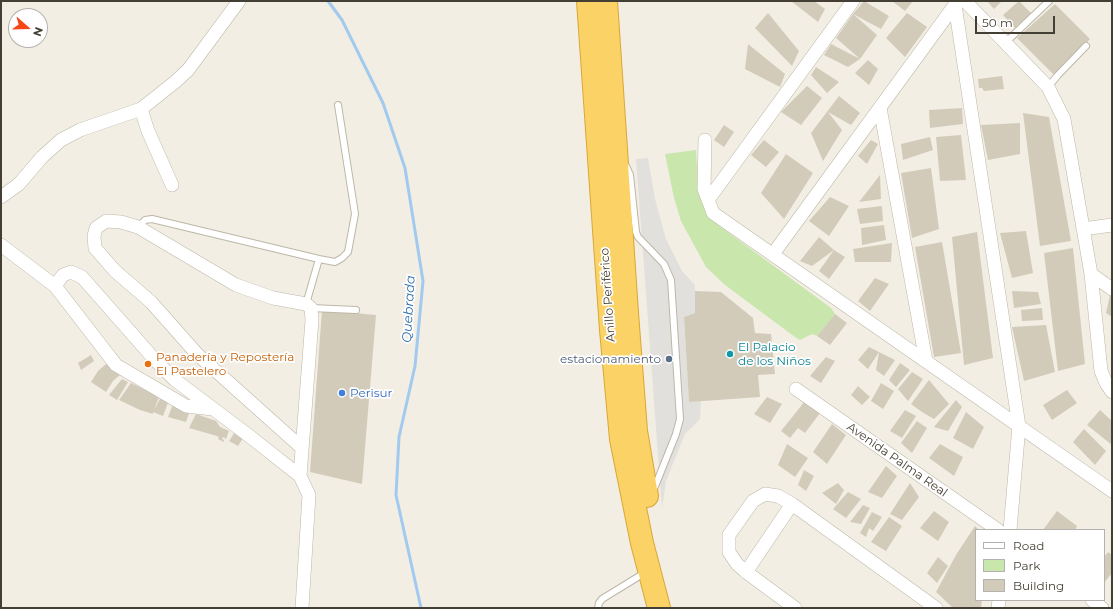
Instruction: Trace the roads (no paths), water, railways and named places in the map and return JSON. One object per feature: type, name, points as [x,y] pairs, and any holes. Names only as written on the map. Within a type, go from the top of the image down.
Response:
[{"type":"highway","name":"Anillo Periférico","points":[[588,1],[611,330],[621,439],[642,543],[659,608]]},
{"type":"highway","name":"Anillo Periférico","points":[[606,1],[626,313],[636,430],[648,504],[662,569],[674,608]]},
{"type":"street","points":[[1,197],[19,184],[42,157],[61,140],[80,130],[141,110],[175,82],[188,70],[239,1]]},
{"type":"street","points":[[708,200],[853,1]]},
{"type":"street","points":[[773,254],[959,2]]},
{"type":"street","points":[[959,2],[1005,42],[1048,87],[1064,119],[1091,274],[1101,371],[1112,392]]},
{"type":"street","points":[[959,2],[1019,426],[1010,529]]},
{"type":"street","points":[[880,108],[926,361]]},
{"type":"street","points":[[141,110],[172,185]]},
{"type":"street","points":[[704,140],[704,189],[713,213],[1112,491]]},
{"type":"street","points":[[300,476],[312,320],[308,306],[273,298],[236,285],[138,227],[121,222],[106,221],[96,228],[94,236],[95,248],[115,271],[151,302],[197,354],[302,448]]},
{"type":"street","points":[[1083,229],[1112,225]]},
{"type":"street","points":[[1,245],[54,286],[116,365],[186,406],[214,409]]},
{"type":"street","points":[[54,286],[63,275],[71,272],[82,277],[155,360],[175,380],[300,476],[309,495],[302,608]]},
{"type":"street","points":[[1091,274],[1112,289]]},
{"type":"street","name":"Avenida Palma Real","points":[[796,389],[997,529]]},
{"type":"street","points":[[795,608],[746,572],[737,564],[729,552],[729,535],[753,500],[765,494],[778,496],[792,504],[936,608]]},
{"type":"street","points":[[746,572],[792,504]]},
{"type":"street","points":[[1093,601],[1102,608]]},
{"type":"lane","points":[[1005,42],[1049,1]]},
{"type":"lane","points":[[1048,87],[1086,46]]},
{"type":"lane","points":[[138,227],[145,220],[152,219],[319,260],[335,262],[342,258],[348,252],[355,214],[338,105]]},
{"type":"lane","points":[[616,151],[623,159],[630,175],[636,232],[638,237],[664,264],[669,271],[671,280],[680,419],[676,434],[648,504]]},
{"type":"lane","points":[[319,260],[308,306],[356,310]]},
{"type":"lane","points":[[598,608],[602,599],[649,570]]},
{"type":"waterway","name":"Quebrada","points":[[328,1],[342,20],[383,103],[405,168],[423,281],[415,366],[399,437],[396,495],[421,608]]},
{"type":"place","name":"El Palacio de los Niños","points":[[730,354]]},
{"type":"place","name":"estacionamiento","points":[[669,359]]},
{"type":"place","name":"Panadería y Repostería El Pastelero","points":[[148,364]]},
{"type":"place","name":"Perisur","points":[[342,393]]}]
